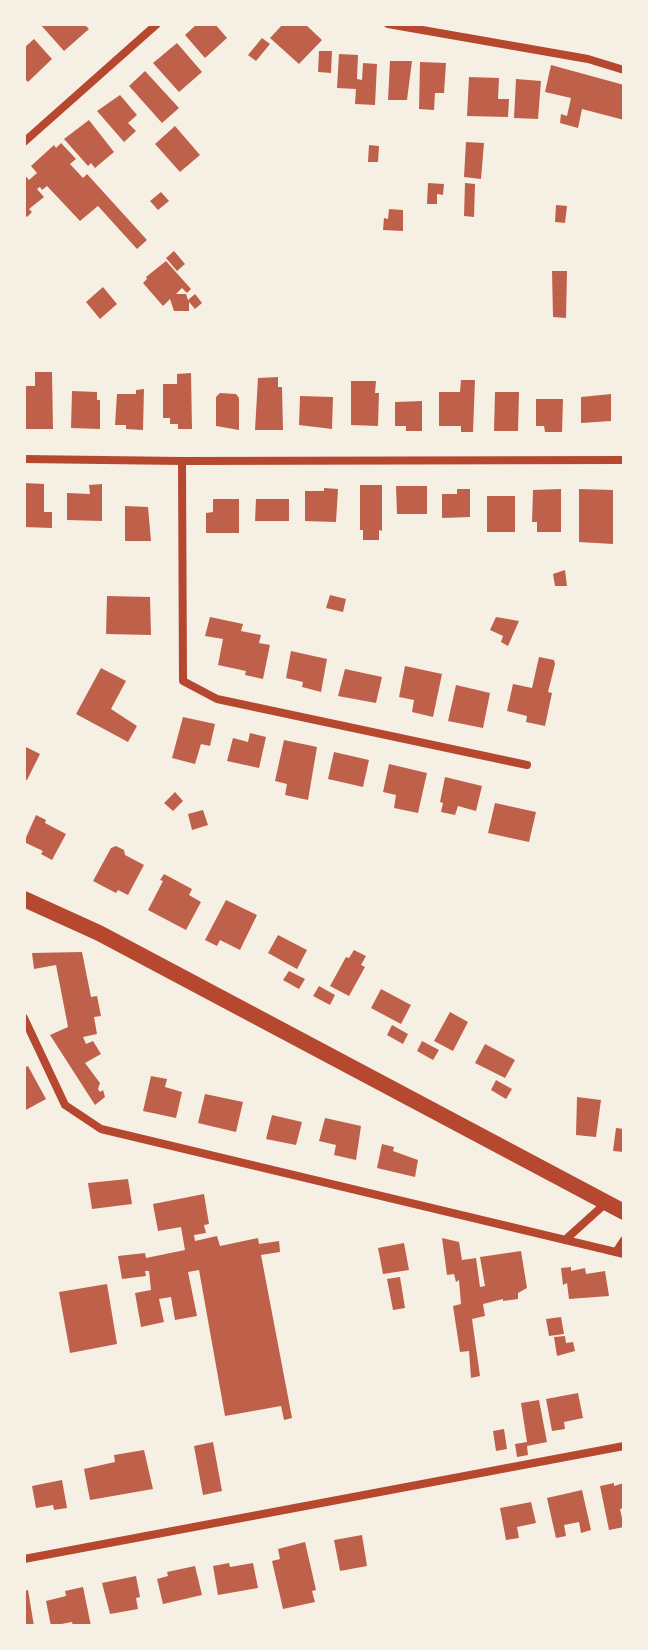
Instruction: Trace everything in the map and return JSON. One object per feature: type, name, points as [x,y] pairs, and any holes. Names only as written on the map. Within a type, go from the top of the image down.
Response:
[{"type":"main road","points":[[24,899],[113,941],[624,1212]]},
{"type":"street","points":[[24,142],[157,24]]},
{"type":"street","points":[[388,24],[588,59],[624,70]]},
{"type":"street","points":[[24,459],[624,460]]},
{"type":"street","points":[[182,461],[183,681],[217,699],[527,765]]},
{"type":"street","points":[[24,1018],[65,1105],[101,1129],[620,1253],[624,1240]]},
{"type":"street","points":[[565,1240],[607,1203]]},
{"type":"street","points":[[24,1559],[624,1446]]},
{"type":"building","points":[[40,24],[84,24],[89,29],[64,51]]},
{"type":"building","points":[[197,24],[215,24],[227,38],[205,58],[185,35]]},
{"type":"building","points":[[283,24],[305,24],[322,40],[299,64],[270,38]]},
{"type":"building","points":[[262,38],[270,44],[256,61],[248,55]]},
{"type":"building","points":[[34,39],[52,59],[28,82],[24,78],[24,48]]},
{"type":"building","points":[[177,43],[202,72],[179,92],[153,63]]},
{"type":"building","points":[[319,51],[332,51],[331,73],[318,72]]},
{"type":"building","points":[[339,54],[358,55],[357,79],[362,80],[363,63],[377,64],[375,105],[355,104],[356,89],[337,88]]},
{"type":"building","points":[[390,61],[412,61],[407,100],[388,100]]},
{"type":"building","points":[[420,62],[446,63],[444,93],[435,93],[434,110],[419,109]]},
{"type":"building","points":[[551,65],[624,85],[624,120],[582,109],[578,128],[560,123],[561,114],[567,116],[571,98],[545,92]]},
{"type":"building","points":[[145,71],[179,108],[162,123],[129,86]]},
{"type":"building","points":[[469,77],[499,78],[498,99],[509,99],[508,117],[467,116]]},
{"type":"building","points":[[516,79],[541,81],[538,119],[514,118]]},
{"type":"building","points":[[120,95],[137,115],[128,123],[136,131],[124,142],[97,111]]},
{"type":"building","points":[[89,120],[114,152],[95,168],[91,163],[88,166],[64,139]]},
{"type":"building","points":[[175,126],[200,155],[180,172],[155,144]]},
{"type":"building","points":[[466,142],[484,143],[481,179],[464,177]]},
{"type":"building","points":[[61,143],[76,159],[70,164],[83,178],[87,174],[147,240],[137,249],[98,206],[80,221],[47,186],[37,189],[44,197],[29,209],[32,212],[27,217],[24,214],[24,174],[29,180],[37,173],[31,166],[54,145],[56,148]]},
{"type":"building","points":[[369,145],[379,146],[378,162],[368,162]]},
{"type":"building","points":[[428,183],[444,184],[443,195],[437,194],[437,204],[427,204]]},
{"type":"building","points":[[465,183],[475,184],[474,217],[464,216]]},
{"type":"building","points":[[161,192],[169,201],[158,210],[150,201]]},
{"type":"building","points":[[556,205],[567,206],[565,223],[555,222]]},
{"type":"building","points":[[389,209],[403,210],[403,231],[383,230]]},
{"type":"building","points":[[174,251],[185,264],[177,271],[166,258]]},
{"type":"building","points":[[166,261],[191,289],[187,293],[182,288],[176,294],[186,294],[188,300],[195,294],[202,303],[195,309],[189,302],[189,311],[174,311],[170,299],[163,306],[143,283]]},
{"type":"building","points":[[552,271],[567,271],[566,318],[553,317]]},
{"type":"building","points":[[103,287],[117,304],[100,319],[86,302]]},
{"type":"building","points":[[35,372],[52,372],[53,429],[24,429],[24,386],[35,386]]},
{"type":"building","points":[[191,373],[192,429],[178,429],[178,424],[170,424],[170,418],[163,418],[163,384],[177,384],[177,374]]},
{"type":"building","points":[[278,377],[278,387],[282,387],[283,430],[255,430],[258,378]]},
{"type":"building","points":[[461,380],[475,380],[473,432],[461,432],[461,426],[439,426],[439,392],[460,392]]},
{"type":"building","points":[[351,381],[376,381],[375,393],[379,393],[378,426],[351,425]]},
{"type":"building","points":[[144,389],[143,430],[115,425],[117,394],[136,394],[136,390]]},
{"type":"building","points":[[72,391],[97,392],[100,429],[71,428]]},
{"type":"building","points":[[495,392],[519,392],[518,431],[494,431]]},
{"type":"building","points":[[220,393],[236,394],[239,398],[239,430],[216,426],[216,397]]},
{"type":"building","points":[[611,394],[611,421],[581,423],[581,397]]},
{"type":"building","points":[[300,396],[333,397],[332,429],[299,425]]},
{"type":"building","points":[[536,399],[563,399],[562,432],[545,432],[544,426],[536,426]]},
{"type":"building","points":[[422,401],[422,431],[406,431],[406,426],[395,426],[395,402]]},
{"type":"building","points":[[24,483],[44,484],[44,512],[52,512],[52,528],[24,527]]},
{"type":"building","points":[[102,484],[102,521],[67,520],[67,493],[90,494],[89,485]]},
{"type":"building","points":[[360,485],[382,485],[382,531],[379,530],[379,540],[363,540],[363,530],[360,530]]},
{"type":"building","points":[[396,486],[427,486],[427,514],[397,514]]},
{"type":"building","points":[[324,488],[338,489],[336,522],[305,521],[305,491],[324,491]]},
{"type":"building","points":[[457,489],[470,489],[470,517],[442,518],[442,494],[457,494]]},
{"type":"building","points":[[561,489],[561,532],[537,532],[537,522],[532,522],[533,490]]},
{"type":"building","points":[[579,489],[613,490],[613,544],[579,542]]},
{"type":"building","points":[[487,496],[515,496],[515,532],[487,532]]},
{"type":"building","points":[[213,499],[239,499],[239,533],[206,533],[206,513],[213,512]]},
{"type":"building","points":[[256,499],[289,499],[289,521],[255,521]]},
{"type":"building","points":[[125,506],[148,507],[151,541],[125,541]]},
{"type":"building","points":[[565,570],[567,586],[555,586],[553,574]]},
{"type":"building","points":[[330,595],[346,599],[343,612],[326,608]]},
{"type":"building","points":[[107,596],[150,597],[151,635],[106,634]]},
{"type":"building","points":[[210,617],[243,624],[241,631],[261,635],[259,643],[270,645],[263,679],[245,675],[246,671],[218,665],[223,639],[205,636]]},
{"type":"building","points":[[496,617],[519,621],[508,646],[501,642],[503,636],[490,630]]},
{"type":"building","points":[[291,651],[327,659],[321,692],[302,687],[303,682],[286,678]]},
{"type":"building","points":[[539,657],[554,660],[555,664],[548,692],[552,693],[545,726],[526,722],[527,716],[507,711],[513,684],[532,688]]},
{"type":"building","points":[[405,666],[442,674],[433,717],[412,712],[414,700],[399,697]]},
{"type":"building","points":[[101,668],[126,681],[111,709],[137,726],[128,742],[76,714]]},
{"type":"building","points":[[345,669],[382,677],[376,703],[338,696]]},
{"type":"building","points":[[456,685],[490,693],[483,728],[448,721]]},
{"type":"building","points":[[183,717],[215,724],[210,746],[201,744],[195,764],[172,758]]},
{"type":"building","points":[[250,733],[266,737],[259,768],[227,761],[233,738],[248,742]]},
{"type":"building","points":[[284,740],[317,747],[308,800],[285,795],[287,784],[275,781]]},
{"type":"building","points":[[24,746],[40,754],[27,780],[24,779]]},
{"type":"building","points":[[334,752],[369,760],[363,787],[328,779]]},
{"type":"building","points":[[389,764],[427,773],[418,813],[394,808],[396,795],[383,792]]},
{"type":"building","points":[[445,777],[482,786],[476,811],[458,806],[455,815],[441,812]]},
{"type":"building","points":[[175,792],[183,801],[173,811],[164,803]]},
{"type":"building","points":[[495,803],[536,812],[529,842],[488,833]]},
{"type":"building","points":[[203,810],[208,825],[192,830],[188,814]]},
{"type":"building","points":[[36,815],[66,834],[52,860],[41,854],[43,851],[24,842]]},
{"type":"building","points":[[116,846],[144,865],[128,895],[118,890],[116,893],[93,881],[111,848]]},
{"type":"building","points":[[164,874],[192,889],[189,895],[201,902],[186,930],[148,910]]},
{"type":"building","points":[[226,900],[257,915],[240,950],[220,940],[217,946],[205,940]]},
{"type":"building","points":[[278,935],[307,950],[297,969],[268,953]]},
{"type":"building","points":[[354,950],[366,956],[361,965],[365,967],[349,996],[330,986],[346,957],[349,958]]},
{"type":"building","points":[[82,952],[91,997],[97,996],[101,1016],[94,1017],[97,1034],[83,1037],[86,1044],[93,1041],[101,1054],[85,1063],[100,1083],[98,1089],[100,1092],[103,1090],[105,1097],[95,1105],[50,1035],[68,1027],[56,965],[34,969],[32,953]]},
{"type":"building","points":[[289,971],[305,979],[299,989],[283,980]]},
{"type":"building","points":[[319,986],[335,995],[330,1005],[313,996]]},
{"type":"building","points":[[381,989],[411,1005],[401,1024],[371,1008]]},
{"type":"building","points":[[450,1012],[468,1022],[453,1051],[434,1041]]},
{"type":"building","points":[[392,1025],[408,1034],[403,1044],[387,1035]]},
{"type":"building","points":[[422,1041],[439,1050],[433,1060],[417,1051]]},
{"type":"building","points":[[485,1044],[515,1060],[505,1078],[475,1063]]},
{"type":"building","points":[[28,1066],[46,1099],[24,1111],[24,1068]]},
{"type":"building","points":[[151,1076],[167,1079],[165,1087],[182,1092],[176,1118],[143,1111]]},
{"type":"building","points":[[496,1080],[512,1089],[506,1099],[491,1090]]},
{"type":"building","points":[[205,1094],[243,1102],[236,1132],[198,1123]]},
{"type":"building","points":[[577,1097],[601,1100],[596,1137],[576,1135]]},
{"type":"building","points":[[272,1115],[302,1122],[296,1145],[266,1139]]},
{"type":"building","points":[[325,1118],[361,1126],[356,1160],[334,1155],[336,1145],[319,1141]]},
{"type":"building","points":[[616,1128],[624,1129],[624,1152],[613,1151]]},
{"type":"building","points":[[382,1144],[418,1160],[415,1177],[377,1168]]},
{"type":"building","points":[[128,1179],[132,1204],[92,1209],[88,1183]]},
{"type":"building","points":[[204,1194],[209,1224],[204,1225],[206,1233],[194,1235],[195,1241],[217,1236],[220,1246],[258,1238],[259,1244],[279,1241],[280,1252],[261,1255],[292,1418],[284,1420],[281,1406],[225,1416],[199,1270],[188,1272],[197,1316],[175,1320],[171,1297],[159,1299],[164,1322],[141,1327],[135,1293],[151,1290],[149,1271],[145,1271],[146,1276],[122,1279],[118,1256],[145,1253],[146,1258],[185,1250],[181,1227],[158,1231],[153,1204]]},
{"type":"building","points":[[442,1238],[459,1242],[462,1260],[476,1258],[480,1287],[485,1286],[480,1257],[521,1251],[527,1288],[518,1293],[518,1299],[483,1304],[485,1316],[472,1319],[480,1376],[471,1378],[469,1351],[460,1352],[453,1306],[461,1304],[459,1280],[456,1282],[454,1274],[447,1275]]},
{"type":"building","points":[[404,1243],[409,1270],[383,1274],[378,1248]]},
{"type":"building","points":[[571,1267],[571,1271],[585,1268],[586,1274],[605,1271],[609,1296],[569,1299],[561,1268]]},
{"type":"building","points":[[400,1277],[405,1308],[393,1310],[387,1279]]},
{"type":"building","points":[[107,1284],[117,1344],[70,1353],[59,1292]]},
{"type":"building","points":[[561,1317],[564,1334],[549,1336],[546,1319]]},
{"type":"building","points":[[565,1336],[566,1343],[573,1342],[575,1351],[557,1356],[554,1337]]},
{"type":"building","points":[[578,1393],[583,1418],[564,1422],[565,1429],[552,1431],[546,1399]]},
{"type":"building","points":[[539,1400],[547,1442],[527,1446],[528,1455],[517,1457],[515,1444],[527,1442],[521,1403]]},
{"type":"building","points":[[504,1429],[507,1449],[496,1451],[493,1431]]},
{"type":"building","points":[[213,1442],[222,1491],[203,1495],[194,1446]]},
{"type":"building","points":[[144,1450],[153,1489],[90,1500],[84,1469],[115,1462],[114,1455]]},
{"type":"building","points":[[62,1480],[67,1508],[54,1510],[53,1505],[36,1508],[32,1486]]},
{"type":"building","points":[[614,1483],[614,1486],[624,1483],[624,1508],[620,1509],[624,1527],[609,1530],[600,1486]]},
{"type":"building","points":[[582,1490],[591,1530],[581,1533],[579,1522],[564,1525],[566,1536],[556,1538],[547,1498]]},
{"type":"building","points":[[531,1502],[536,1523],[517,1527],[519,1538],[506,1540],[500,1508]]},
{"type":"building","points":[[362,1535],[367,1566],[340,1571],[334,1540]]},
{"type":"building","points":[[305,1542],[316,1590],[312,1591],[315,1602],[283,1609],[272,1561],[280,1559],[278,1549]]},
{"type":"building","points":[[229,1563],[230,1567],[253,1563],[258,1588],[218,1595],[213,1566]]},
{"type":"building","points":[[195,1566],[202,1595],[163,1604],[157,1579],[168,1576],[167,1572]]},
{"type":"building","points":[[136,1576],[140,1597],[136,1598],[138,1609],[110,1614],[102,1583]]},
{"type":"building","points":[[83,1587],[91,1626],[73,1626],[72,1622],[51,1626],[46,1601],[66,1596],[65,1591]]},
{"type":"building","points":[[28,1590],[34,1626],[24,1626],[24,1591]]}]
